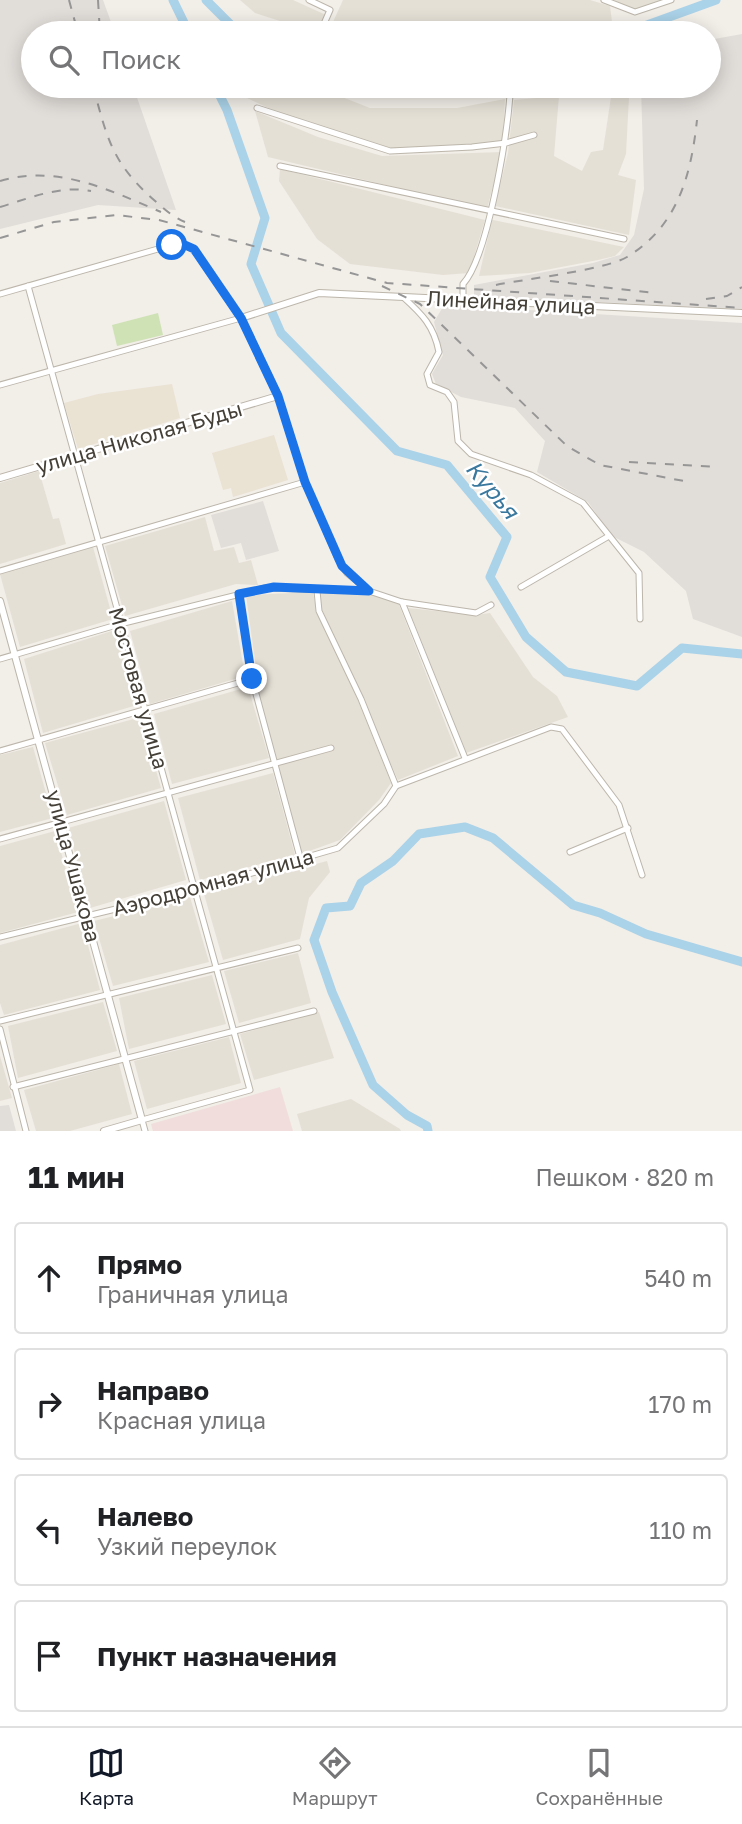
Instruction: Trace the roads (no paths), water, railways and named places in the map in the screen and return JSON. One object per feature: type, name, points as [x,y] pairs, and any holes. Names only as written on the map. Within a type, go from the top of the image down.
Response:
[{"type":"street","points":[[309,0],[330,10],[325,21]]},
{"type":"street","points":[[604,0],[635,12],[671,0]]},
{"type":"street","points":[[463,299],[463,284],[471,275],[506,143],[510,98]]},
{"type":"street","points":[[257,108],[390,151],[506,143],[534,135]]},
{"type":"street","points":[[280,166],[489,213],[624,239]]},
{"type":"street","points":[[0,293],[172,245],[185,245],[194,249],[241,318],[278,396],[305,482],[342,566],[369,591]]},
{"type":"street","name":"Мостовая улица","points":[[27,286],[250,1090],[142,1120]]},
{"type":"street","name":"Линейная улица","points":[[241,318],[319,293],[742,313]]},
{"type":"street","points":[[403,297],[424,316],[435,333],[439,352],[427,374],[430,385],[447,392],[454,402],[458,441],[471,454],[531,475],[583,503],[639,573],[640,619]]},
{"type":"street","points":[[0,385],[241,318]]},
{"type":"street","name":"улица Николая Буды","points":[[0,478],[278,396]]},
{"type":"street","points":[[0,571],[305,482]]},
{"type":"street","points":[[521,587],[609,536]]},
{"type":"street","points":[[0,659],[120,624],[274,587],[317,591],[369,591],[402,602],[476,613],[491,605]]},
{"type":"street","points":[[317,591],[319,611],[361,699],[396,786]]},
{"type":"street","points":[[239,594],[252,679],[301,861]]},
{"type":"street","name":"улица Ушакова","points":[[0,601],[145,1131]]},
{"type":"street","points":[[402,602],[465,758]]},
{"type":"street","points":[[0,751],[252,679]]},
{"type":"street","name":"Аэродромная улица","points":[[0,937],[194,890],[301,861],[338,848],[384,804],[396,786],[465,758],[557,727],[613,795],[628,828]]},
{"type":"street","points":[[0,839],[331,748]]},
{"type":"street","points":[[570,852],[628,828],[642,875]]},
{"type":"street","points":[[0,1021],[298,948]]},
{"type":"street","points":[[13,1087],[314,1011]]},
{"type":"street","points":[[0,1029],[26,1131]]},
{"type":"street","points":[[104,1131],[142,1120]]},
{"type":"waterway","name":"Курья","points":[[173,0],[183,21]]},
{"type":"waterway","points":[[206,0],[227,21]]},
{"type":"waterway","points":[[658,21],[716,0]]},
{"type":"waterway","name":"Курья","points":[[221,98],[265,218],[251,264],[281,333],[397,451],[447,465],[507,537],[490,577],[526,637],[566,672],[637,686],[682,648],[742,654]]},
{"type":"waterway","name":"Курья","points":[[428,1131],[427,1126],[407,1115],[373,1085],[332,992],[314,940],[326,908],[350,906],[361,883],[393,861],[419,834],[465,827],[493,838],[573,905],[600,913],[646,934],[742,962]]},
{"type":"railway","points":[[69,0],[75,21]]},
{"type":"railway","points":[[98,0],[99,21]]},
{"type":"railway","points":[[96,98],[107,135],[129,174],[154,200],[185,222]]},
{"type":"railway","points":[[496,285],[616,262],[644,244],[659,230],[679,198],[691,160],[697,120]]},
{"type":"railway","points":[[0,181],[21,177],[63,178],[102,188],[161,212]]},
{"type":"railway","points":[[0,207],[56,191],[91,191]]},
{"type":"railway","points":[[0,238],[54,222],[116,215],[159,220],[387,283],[742,308]]},
{"type":"railway","points":[[550,281],[654,293]]},
{"type":"railway","points":[[382,286],[420,304],[567,446],[600,465],[689,482]]},
{"type":"railway","points":[[706,299],[727,296],[742,287]]},
{"type":"railway","points":[[629,462],[717,467]]}]
